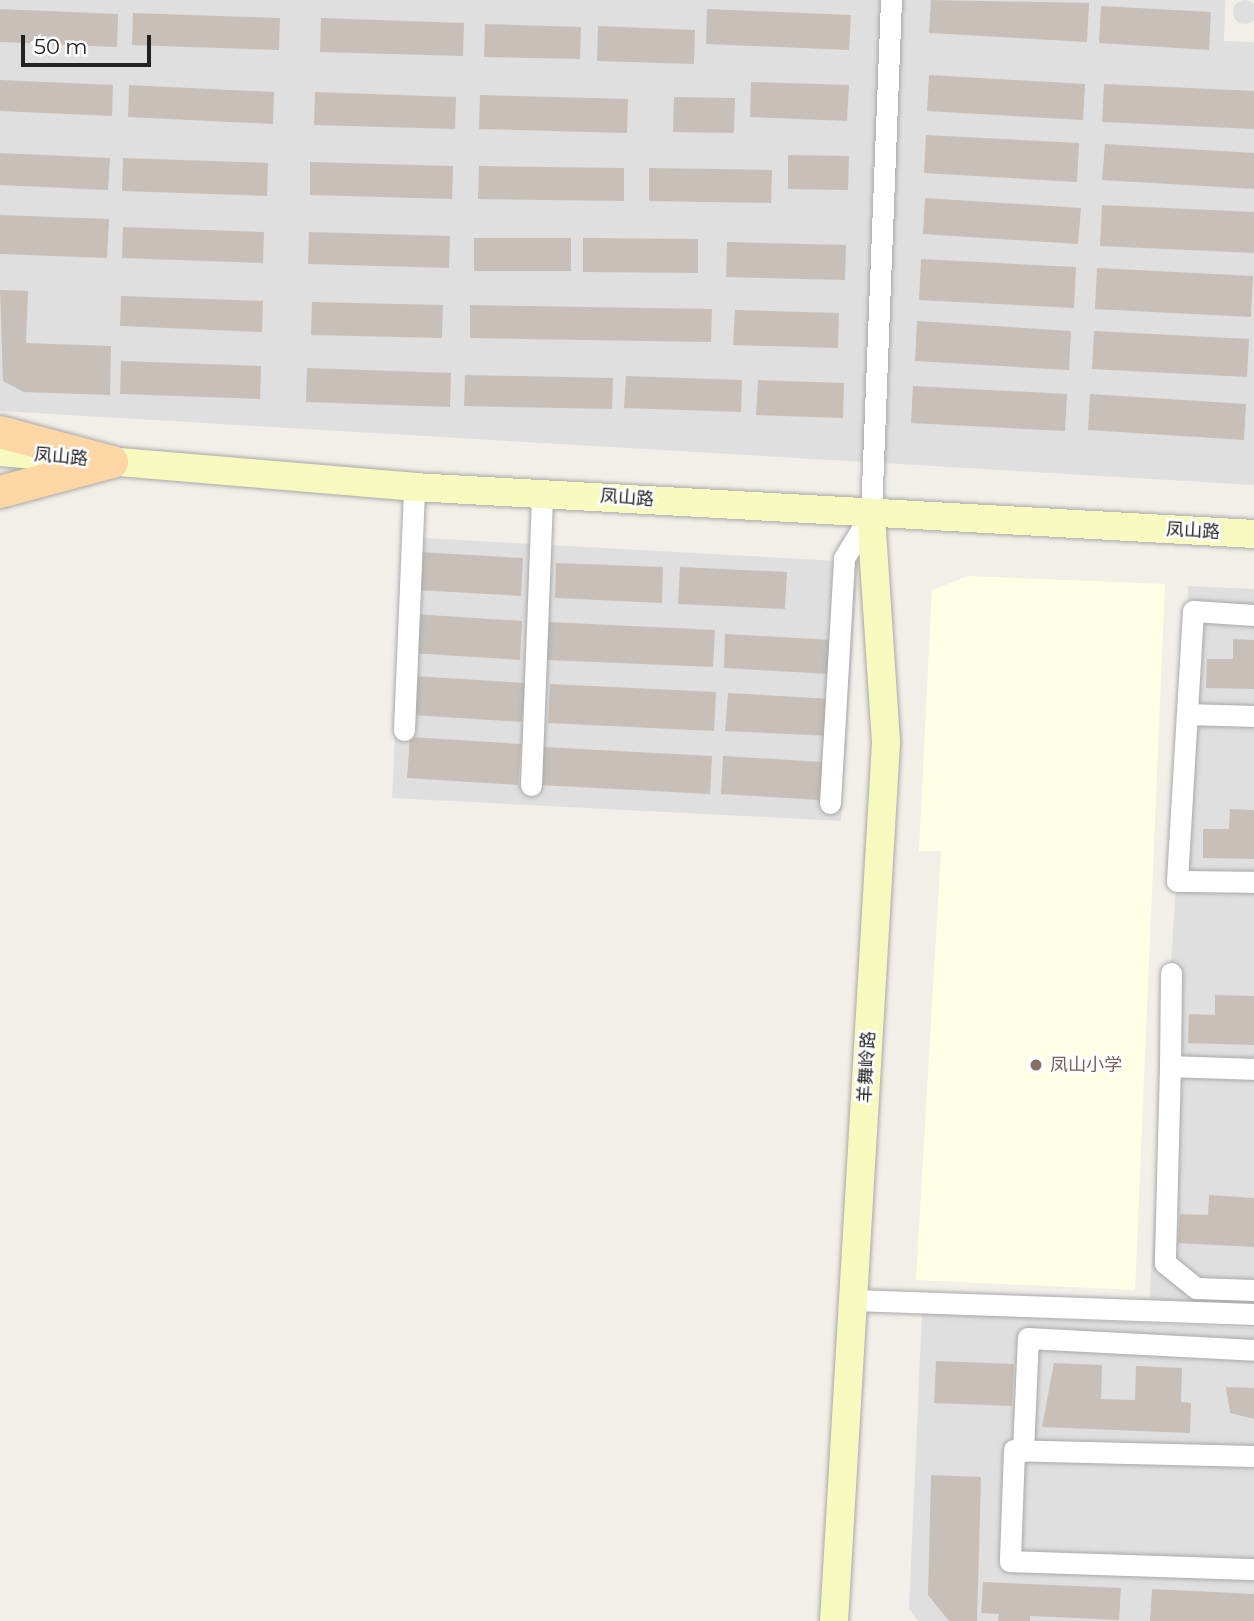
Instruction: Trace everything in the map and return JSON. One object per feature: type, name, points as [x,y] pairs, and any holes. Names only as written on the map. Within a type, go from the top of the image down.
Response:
[{"type":"main road","points":[[0,432],[112,461]]},
{"type":"main road","points":[[0,492],[112,461]]},
{"type":"street","points":[[831,803],[844,558],[871,514],[891,0]]},
{"type":"street","name":"凤山路","points":[[0,452],[414,487],[542,492],[871,514],[1254,534]]},
{"type":"street","points":[[404,730],[414,487]]},
{"type":"street","points":[[531,785],[542,492]]},
{"type":"street","name":"羊舞岭路","points":[[834,1621],[886,742],[871,514]]},
{"type":"street","points":[[1254,615],[1193,611],[1177,881],[1254,882]]},
{"type":"street","points":[[1186,714],[1254,716]]},
{"type":"street","points":[[1171,973],[1165,1263],[1196,1288],[1254,1290]]},
{"type":"street","points":[[1170,1066],[1254,1069]]},
{"type":"street","points":[[853,1300],[1254,1314]]},
{"type":"street","points":[[1023,1451],[1028,1338],[1254,1350]]},
{"type":"street","points":[[1254,1456],[1014,1450],[1010,1561],[1254,1569]]},
{"type":"shaded area","points":[[0,0],[1225,0],[1224,41],[1254,42],[1254,485],[0,411]]},
{"type":"shaded area","points":[[1245,0],[1253,4],[1257,12],[1253,20],[1245,24],[1237,20],[1233,12],[1237,4]]},
{"type":"shaded area","points":[[404,537],[858,562],[841,821],[392,798]]},
{"type":"shaded area","name":"凤山小学","points":[[968,576],[1165,584],[1135,1290],[916,1280],[941,851],[919,851],[932,590]]},
{"type":"shaded area","points":[[1188,586],[1254,589],[1254,1326],[1148,1321],[1187,714]]},
{"type":"shaded area","points":[[922,1313],[1254,1328],[1254,1621],[918,1621],[909,1609]]},
{"type":"building","points":[[931,0],[1089,3],[1087,42],[929,33]]},
{"type":"building","points":[[1101,6],[1211,12],[1209,50],[1099,43]]},
{"type":"building","points":[[0,9],[118,14],[117,47],[0,42]]},
{"type":"building","points":[[707,9],[851,15],[849,50],[706,44]]},
{"type":"building","points":[[133,13],[280,18],[279,50],[132,45]]},
{"type":"building","points":[[321,18],[464,23],[463,56],[320,52]]},
{"type":"building","points":[[485,24],[581,27],[580,59],[484,57]]},
{"type":"building","points":[[598,26],[695,30],[694,64],[597,61]]},
{"type":"building","points":[[929,75],[1085,84],[1083,120],[927,111]]},
{"type":"building","points":[[0,80],[113,85],[112,116],[0,111]]},
{"type":"building","points":[[751,82],[849,85],[847,121],[750,117]]},
{"type":"building","points":[[1104,84],[1254,91],[1254,129],[1102,122]]},
{"type":"building","points":[[129,85],[274,92],[273,124],[128,117]]},
{"type":"building","points":[[315,92],[456,97],[455,129],[314,125]]},
{"type":"building","points":[[480,95],[628,99],[627,133],[479,129]]},
{"type":"building","points":[[674,97],[735,98],[734,133],[673,132]]},
{"type":"building","points":[[926,135],[1079,143],[1077,182],[924,173]]},
{"type":"building","points":[[1105,144],[1254,153],[1254,189],[1102,180]]},
{"type":"building","points":[[0,153],[110,158],[108,190],[0,185]]},
{"type":"building","points":[[788,155],[849,156],[848,190],[788,189]]},
{"type":"building","points":[[123,158],[268,163],[267,196],[122,191]]},
{"type":"building","points":[[310,162],[453,166],[452,199],[310,195]]},
{"type":"building","points":[[479,166],[624,168],[624,201],[478,199]]},
{"type":"building","points":[[649,168],[772,170],[771,203],[649,201]]},
{"type":"building","points":[[925,198],[1081,208],[1078,244],[923,234]]},
{"type":"building","points":[[1102,205],[1254,212],[1254,253],[1100,246]]},
{"type":"building","points":[[0,215],[109,219],[107,258],[0,254]]},
{"type":"building","points":[[123,227],[264,232],[263,263],[122,258]]},
{"type":"building","points":[[309,232],[450,236],[449,268],[308,264]]},
{"type":"building","points":[[474,238],[571,238],[571,271],[474,271]]},
{"type":"building","points":[[583,238],[698,239],[698,273],[583,272]]},
{"type":"building","points":[[727,242],[846,245],[845,280],[726,277]]},
{"type":"building","points":[[921,259],[1076,267],[1074,308],[919,300]]},
{"type":"building","points":[[1097,268],[1253,276],[1251,317],[1095,309]]},
{"type":"building","points":[[0,290],[28,291],[26,343],[111,346],[110,395],[24,392],[3,381]]},
{"type":"building","points":[[121,296],[263,301],[262,332],[120,326]]},
{"type":"building","points":[[312,302],[443,305],[442,338],[311,335]]},
{"type":"building","points":[[470,305],[712,309],[711,342],[470,338]]},
{"type":"building","points":[[735,310],[839,313],[838,348],[733,345]]},
{"type":"building","points":[[917,321],[1071,331],[1069,370],[915,361]]},
{"type":"building","points":[[1094,331],[1249,339],[1247,377],[1092,369]]},
{"type":"building","points":[[121,361],[261,366],[260,399],[120,394]]},
{"type":"building","points":[[307,368],[451,373],[450,407],[306,402]]},
{"type":"building","points":[[465,375],[613,378],[612,409],[464,406]]},
{"type":"building","points":[[626,376],[742,380],[741,412],[624,408]]},
{"type":"building","points":[[758,380],[844,383],[843,418],[756,415]]},
{"type":"building","points":[[913,386],[1067,394],[1065,431],[911,423]]},
{"type":"building","points":[[1090,394],[1246,404],[1244,440],[1088,430]]},
{"type":"building","points":[[419,552],[523,558],[521,596],[416,590]]},
{"type":"building","points":[[556,563],[663,567],[662,603],[555,598]]},
{"type":"building","points":[[680,567],[787,572],[785,609],[678,604]]},
{"type":"building","points":[[414,614],[522,621],[520,660],[411,653]]},
{"type":"building","points":[[549,622],[715,630],[713,667],[547,660]]},
{"type":"building","points":[[725,634],[833,640],[831,674],[724,668]]},
{"type":"building","points":[[1233,639],[1254,640],[1254,689],[1206,688],[1207,659],[1233,659]]},
{"type":"building","points":[[414,676],[525,683],[522,722],[412,715]]},
{"type":"building","points":[[550,684],[716,692],[714,731],[548,723]]},
{"type":"building","points":[[728,693],[832,699],[830,736],[725,731]]},
{"type":"building","points":[[410,737],[521,744],[518,785],[407,778]]},
{"type":"building","points":[[543,747],[712,756],[710,794],[541,785]]},
{"type":"building","points":[[723,756],[822,762],[820,800],[721,794]]},
{"type":"building","points":[[1230,809],[1254,810],[1254,859],[1203,858],[1203,829],[1229,829]]},
{"type":"building","points":[[1215,995],[1254,996],[1254,1045],[1188,1043],[1189,1014],[1215,1015]]},
{"type":"building","points":[[1209,1195],[1254,1198],[1254,1247],[1178,1243],[1180,1214],[1208,1215]]},
{"type":"building","points":[[936,1361],[1014,1364],[1012,1406],[934,1403]]},
{"type":"building","points":[[1054,1363],[1102,1365],[1101,1399],[1135,1400],[1136,1366],[1182,1368],[1181,1402],[1191,1403],[1190,1433],[1042,1427]]},
{"type":"building","points":[[1226,1387],[1254,1388],[1254,1419],[1230,1413]]},
{"type":"building","points":[[931,1475],[981,1477],[977,1621],[949,1621],[928,1595]]},
{"type":"building","points":[[983,1582],[1121,1588],[1119,1620],[1030,1616],[1030,1621],[998,1621],[999,1614],[981,1613]]},
{"type":"building","points":[[1152,1589],[1254,1594],[1254,1621],[1150,1621]]},
{"type":"place","name":"凤山小学","points":[[1036,1065]]}]
